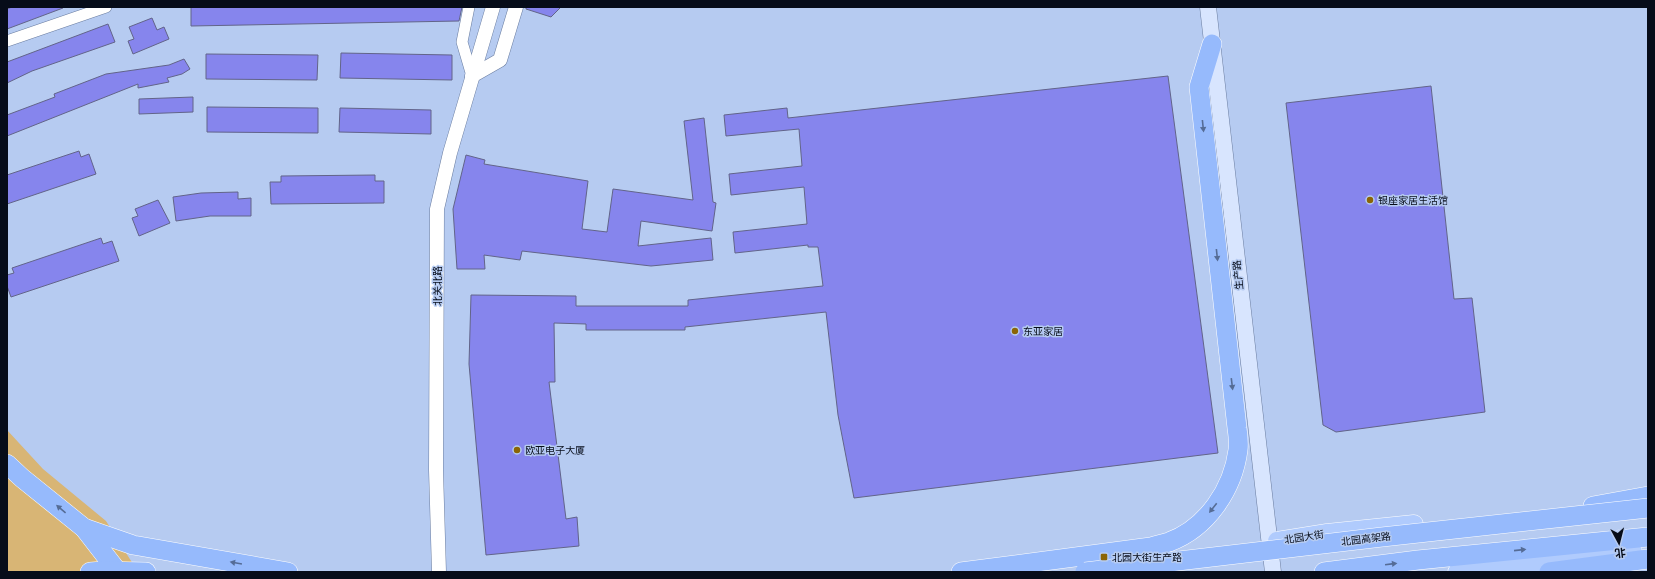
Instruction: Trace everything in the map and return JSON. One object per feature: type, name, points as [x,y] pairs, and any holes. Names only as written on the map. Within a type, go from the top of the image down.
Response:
[{"type":"highway","points":[[961,572],[1151,547],[1169,542],[1198,525],[1214,509],[1223,494],[1230,477],[1238,449],[1237,428],[1199,87],[1212,44]]},
{"type":"highway","points":[[7,464],[84,528],[118,572]]},
{"type":"highway","points":[[1593,506],[1648,496]]},
{"type":"highway","name":"北园高架路","points":[[1085,572],[1648,508]]},
{"type":"highway","points":[[84,528],[133,545],[288,572]]},
{"type":"highway","points":[[1324,572],[1418,560],[1648,536]]},
{"type":"highway","points":[[1548,572],[1648,559]]},
{"type":"highway","points":[[90,572],[146,572]]},
{"type":"main road","name":"生产路","points":[[1208,7],[1273,572]]},
{"type":"main road","name":"北园大街","points":[[1032,572],[1269,542],[1327,533],[1648,501]]},
{"type":"main road","points":[[1457,572],[1648,550]]},
{"type":"street","points":[[7,41],[106,7]]},
{"type":"street","points":[[469,7],[462,42],[472,76],[500,60],[516,7]]},
{"type":"street","name":"北关北路","points":[[440,572],[436,470],[437,209],[450,154],[493,7]]},
{"type":"shaded area","points":[[7,430],[43,469],[106,521],[138,572],[7,572]]},
{"type":"building","points":[[12,7],[63,8],[7,29],[7,9]]},
{"type":"building","points":[[191,7],[462,7],[459,21],[191,26]]},
{"type":"building","points":[[526,7],[561,7],[551,17],[526,9]]},
{"type":"building","points":[[152,18],[157,30],[164,27],[169,39],[133,54],[128,41],[134,39],[129,27]]},
{"type":"building","points":[[108,24],[115,42],[32,71],[7,83],[7,62]]},
{"type":"building","points":[[341,53],[452,55],[452,80],[340,78]]},
{"type":"building","points":[[206,54],[318,55],[317,80],[206,79]]},
{"type":"building","points":[[184,59],[190,69],[182,74],[167,78],[169,82],[138,88],[138,84],[7,136],[7,115],[55,97],[54,94],[106,74],[169,65]]},
{"type":"building","name":"东亚家居","points":[[1168,76],[1218,453],[854,498],[838,415],[826,312],[685,327],[685,330],[586,330],[586,324],[554,323],[555,382],[549,382],[566,519],[577,517],[579,546],[486,555],[469,364],[471,295],[576,296],[576,306],[688,306],[688,300],[823,286],[818,247],[808,247],[808,245],[735,253],[733,232],[807,224],[804,187],[731,195],[729,174],[802,166],[799,129],[726,136],[724,115],[787,108],[788,118]]},
{"type":"building","name":"银座家居生活馆","points":[[1431,86],[1454,299],[1472,298],[1485,412],[1336,432],[1323,425],[1286,103]]},
{"type":"building","points":[[193,97],[193,112],[139,114],[139,99]]},
{"type":"building","points":[[207,107],[318,108],[318,133],[207,132]]},
{"type":"building","points":[[340,108],[431,110],[431,134],[339,132]]},
{"type":"building","points":[[704,118],[713,202],[716,203],[712,231],[641,221],[638,246],[711,238],[713,260],[651,266],[522,251],[520,260],[484,255],[485,269],[457,269],[453,209],[466,155],[485,160],[484,164],[588,181],[582,229],[607,232],[613,189],[693,200],[684,121]]},
{"type":"building","points":[[79,151],[81,157],[89,154],[96,174],[7,204],[7,175]]},
{"type":"building","points":[[375,175],[375,181],[384,181],[384,203],[271,204],[270,182],[281,182],[281,176]]},
{"type":"building","points":[[238,192],[238,199],[251,198],[251,216],[210,216],[176,221],[173,197],[201,193]]},
{"type":"building","points":[[158,200],[170,223],[139,236],[132,218],[138,216],[135,209]]},
{"type":"building","points":[[101,238],[103,244],[112,241],[119,261],[11,297],[7,286],[7,275],[14,273],[12,268]]},
{"type":"place","name":"银座家居生活馆","points":[[1370,200]]},
{"type":"place","name":"东亚家居","points":[[1015,331]]},
{"type":"place","name":"欧亚电子大厦","points":[[517,450]]},
{"type":"place","name":"北园大街生产路","points":[[1104,557]]}]
